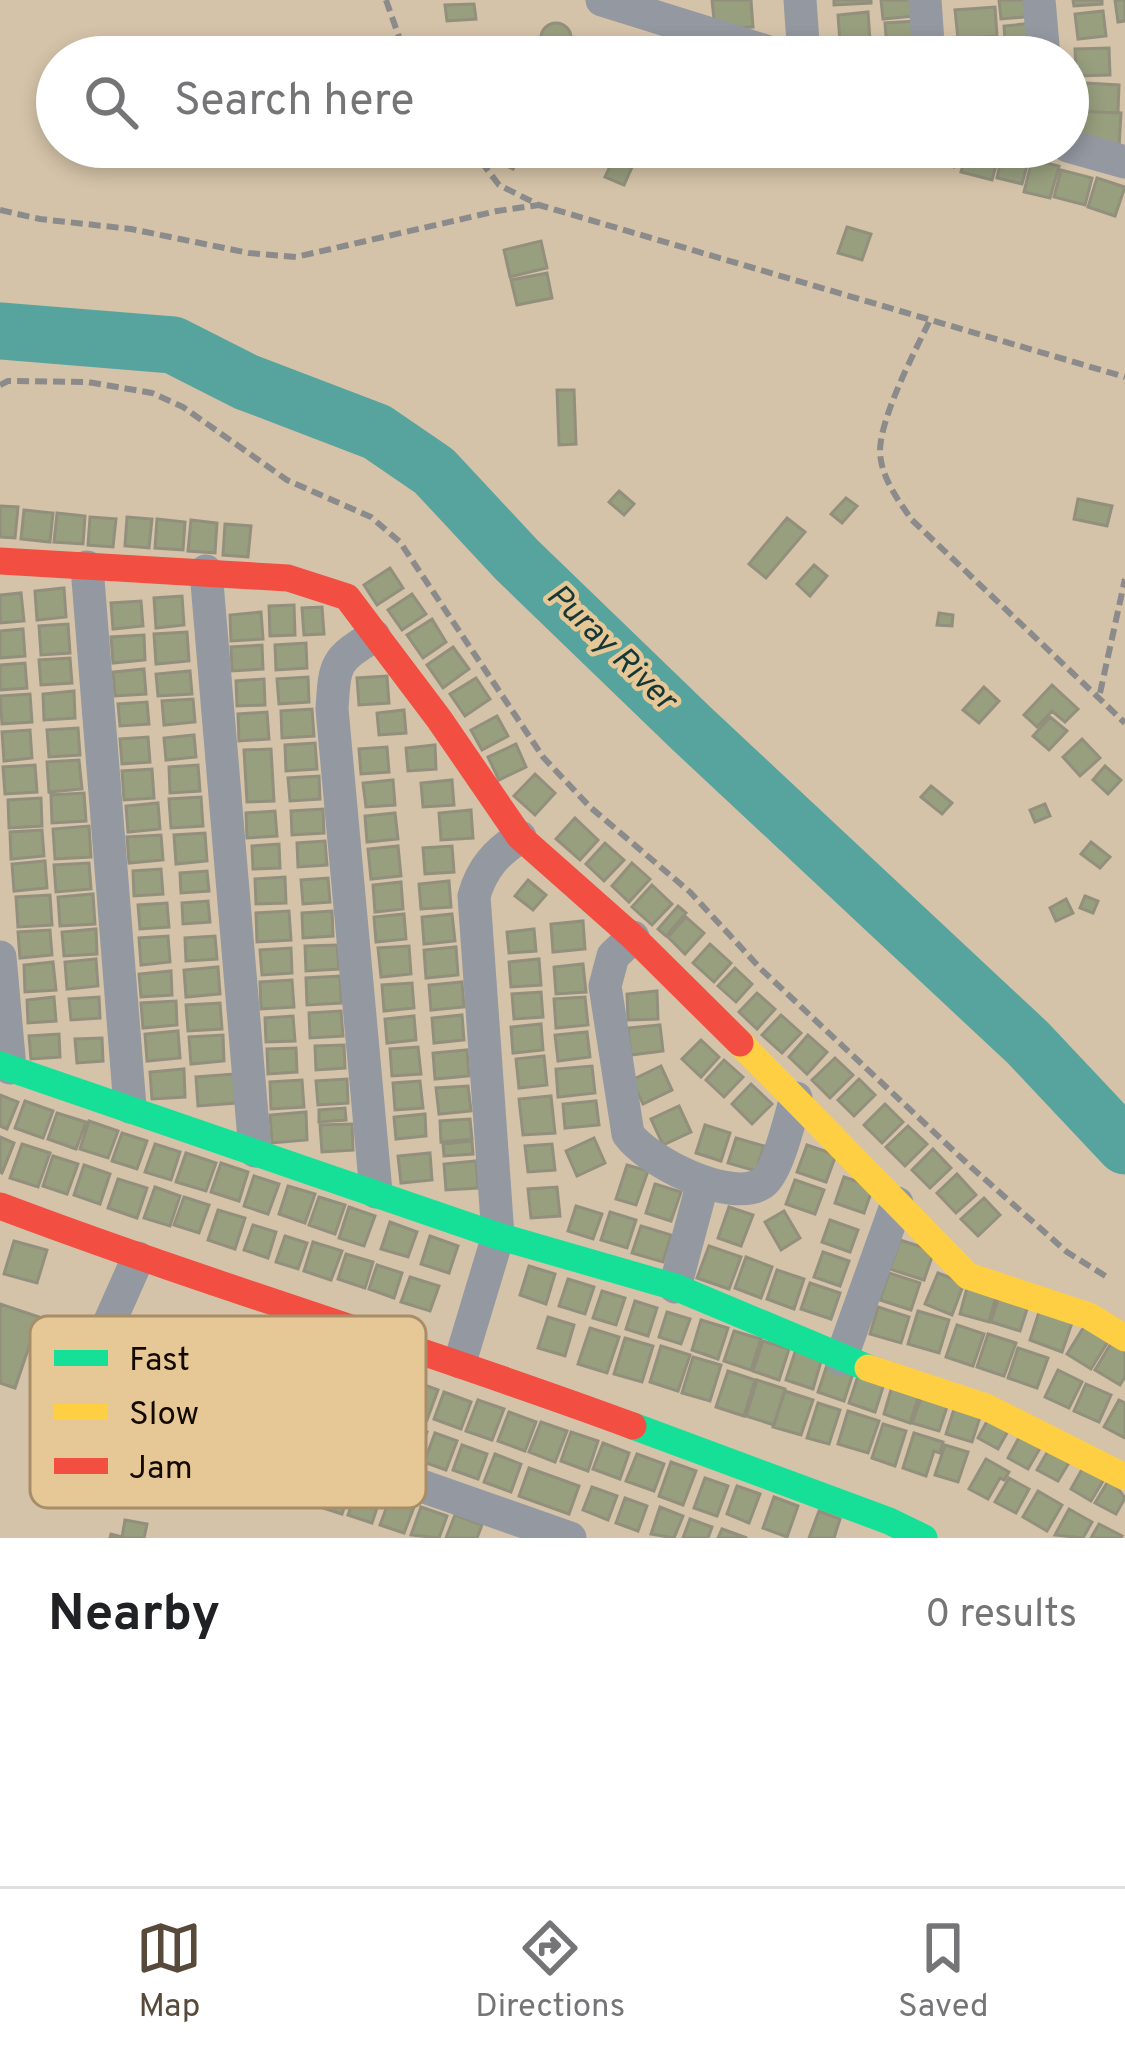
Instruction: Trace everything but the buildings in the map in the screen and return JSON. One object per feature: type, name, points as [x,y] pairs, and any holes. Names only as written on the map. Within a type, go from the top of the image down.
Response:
[{"type":"street","points":[[602,0],[686,14],[737,36]]},
{"type":"street","points":[[800,0],[803,36]]},
{"type":"street","points":[[925,0],[928,36]]},
{"type":"street","points":[[1039,0],[1042,36]]},
{"type":"street","points":[[1089,152],[1125,162]]},
{"type":"street","points":[[0,560],[288,578],[347,597],[440,719],[520,837],[632,937],[968,1276],[1089,1316],[1125,1337]]},
{"type":"street","points":[[87,566],[130,1107]]},
{"type":"street","points":[[206,571],[255,1150]]},
{"type":"street","points":[[374,636],[350,651],[335,668],[332,709],[376,1192]]},
{"type":"street","points":[[460,1362],[498,1236],[474,896],[480,874],[500,850],[520,837]]},
{"type":"street","points":[[632,937],[613,956],[605,986],[628,1134],[640,1151],[668,1169],[704,1182],[747,1188],[760,1185],[771,1174],[796,1098]]},
{"type":"street","points":[[0,957],[5,1067],[498,1236],[675,1287],[841,1359],[986,1407],[1125,1477]]},
{"type":"street","points":[[675,1287],[704,1182]]},
{"type":"street","points":[[841,1359],[897,1203]]},
{"type":"street","points":[[0,1206],[138,1258],[318,1316]]},
{"type":"street","points":[[112,1316],[138,1258]]},
{"type":"street","points":[[426,1351],[886,1530],[924,1538]]},
{"type":"street","points":[[426,1488],[569,1538]]},
{"type":"path","points":[[386,0],[399,36]]},
{"type":"path","points":[[486,168],[499,185],[539,205],[1125,376]]},
{"type":"path","points":[[0,210],[296,257],[539,205]]},
{"type":"path","points":[[929,322],[906,371],[880,450],[889,485],[912,520],[1125,723]]},
{"type":"path","points":[[0,385],[8,381],[88,382],[152,393],[183,406],[287,480],[371,517],[400,542],[543,757],[590,807],[690,892],[794,1001],[971,1167],[1067,1252],[1111,1280]]},
{"type":"path","points":[[1100,695],[1125,579]]},
{"type":"waterway","name":"Puray River","points":[[0,331],[173,345],[246,382],[377,432],[434,471],[517,560],[691,728],[1028,1043],[1125,1146]]},
{"type":"traffic: fast","points":[[0,1065],[498,1236],[675,1287],[868,1368]]},
{"type":"traffic: fast","points":[[633,1426],[924,1538]]},
{"type":"traffic: slow","points":[[740,1043],[968,1276],[1089,1316],[1125,1338]]},
{"type":"traffic: slow","points":[[868,1368],[986,1407],[1125,1477]]},
{"type":"traffic: jam","points":[[0,561],[288,578],[347,597],[520,837],[633,937],[740,1043]]},
{"type":"traffic: jam","points":[[0,1206],[315,1316]]},
{"type":"traffic: jam","points":[[426,1353],[633,1426]]}]
